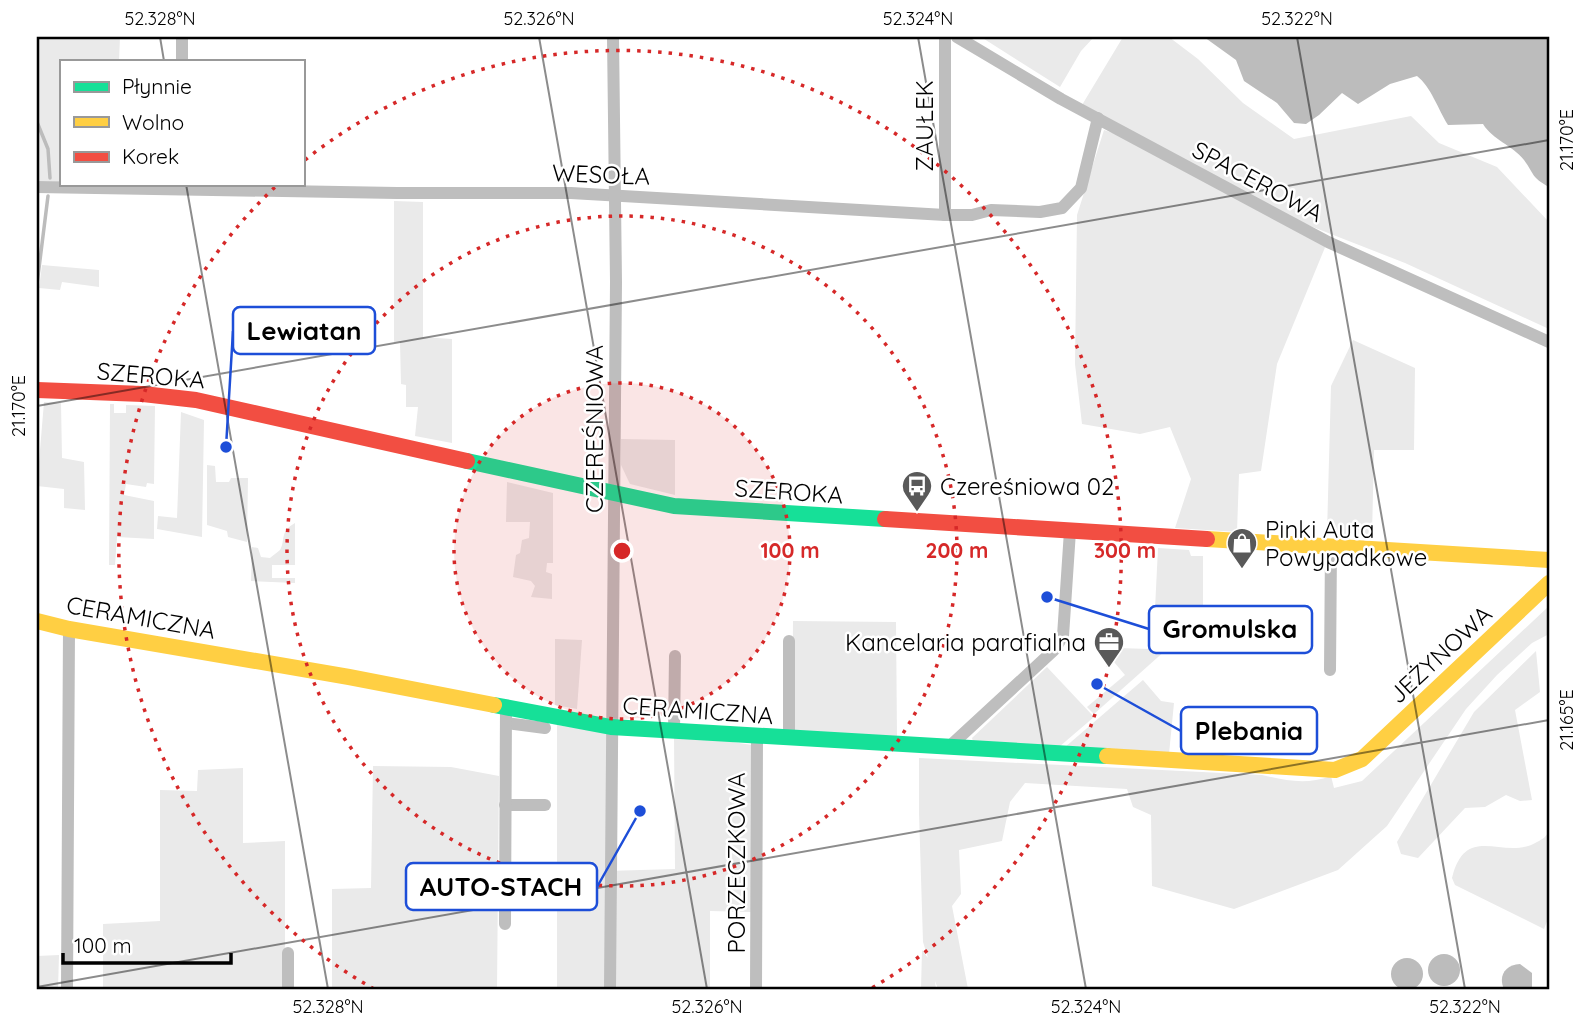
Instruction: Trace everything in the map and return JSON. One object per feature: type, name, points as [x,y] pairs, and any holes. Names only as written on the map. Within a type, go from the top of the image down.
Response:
[{"type":"street","points":[[182,37],[182,60]]},
{"type":"street","name":"CZEREŚNIOWA","points":[[610,989],[615,494],[613,37]]},
{"type":"street","name":"ZAUŁEK","points":[[945,37],[945,215]]},
{"type":"street","name":"SPACEROWA","points":[[957,37],[1029,80],[1328,242],[1549,342]]},
{"type":"street","name":"WESOŁA","points":[[37,187],[184,186],[614,195],[945,215],[972,215],[991,210],[1040,212],[1062,208],[1081,188],[1098,118]]},
{"type":"street","name":"SZEROKA","points":[[37,390],[143,394],[196,400],[615,494],[686,507],[1549,560]]},
{"type":"street","points":[[950,746],[1054,650],[1063,636],[1070,531]]},
{"type":"street","points":[[1330,670],[1331,547]]},
{"type":"street","name":"JEŻYNOWA","points":[[1362,759],[1549,583]]},
{"type":"street","name":"CERAMICZNA","points":[[37,621],[611,727],[757,738],[950,746],[1335,770],[1362,759]]},
{"type":"street","points":[[67,989],[69,629]]},
{"type":"street","points":[[789,641],[789,739]]},
{"type":"street","points":[[674,732],[675,656]]},
{"type":"street","points":[[505,924],[506,706]]},
{"type":"street","points":[[506,723],[545,728]]},
{"type":"street","name":"PORZECZKOWA","points":[[756,989],[757,738]]},
{"type":"street","points":[[75,795],[75,989]]},
{"type":"street","points":[[505,805],[545,805]]},
{"type":"street","points":[[505,885],[544,885]]},
{"type":"street","points":[[288,953],[288,989]]},
{"type":"shaded area","points":[[37,37],[120,37],[119,60],[60,60],[60,182],[37,181]]},
{"type":"shaded area","points":[[981,37],[1094,37],[1081,51],[1060,87]]},
{"type":"shaded area","points":[[1123,37],[1169,37],[1198,59],[1243,103],[1294,139],[1411,116],[1439,143],[1497,167],[1549,222],[1549,329],[1405,263],[1295,220],[1082,105]]},
{"type":"shaded area","points":[[1204,37],[1549,37],[1549,187],[1536,178],[1524,160],[1483,124],[1448,125],[1430,92],[1417,76],[1390,84],[1358,104],[1342,93],[1306,124],[1294,123],[1277,103],[1244,81],[1236,60]]},
{"type":"shaded area","points":[[1104,130],[1124,137],[1326,245],[1277,364],[1261,471],[1239,474],[1237,532],[1175,528],[1191,479],[1170,427],[1140,434],[1082,424],[1075,364],[1077,215]]},
{"type":"shaded area","points":[[394,201],[423,202],[423,337],[452,339],[452,443],[415,436],[418,407],[406,407],[406,385],[401,384],[400,342],[394,342]]},
{"type":"shaded area","points":[[42,265],[99,270],[99,287],[62,282],[60,290],[39,288]]},
{"type":"shaded area","points":[[1353,340],[1415,368],[1414,450],[1374,450],[1372,535],[1327,533],[1331,386]]},
{"type":"shaded area","points":[[44,402],[61,403],[62,458],[84,462],[85,510],[64,508],[64,489],[37,486]]},
{"type":"shaded area","points":[[110,404],[114,404],[114,413],[126,413],[126,405],[155,406],[154,484],[147,483],[146,487],[126,484],[124,495],[154,501],[154,539],[117,537],[115,565],[109,565]]},
{"type":"shaded area","points":[[181,412],[204,420],[202,537],[157,529],[158,516],[177,518]]},
{"type":"shaded area","points":[[621,439],[675,440],[675,495],[630,484],[621,465]]},
{"type":"shaded area","points":[[207,465],[215,466],[216,482],[229,482],[231,478],[248,478],[247,542],[228,537],[227,531],[207,525]]},
{"type":"shaded area","points":[[507,482],[553,493],[553,563],[547,563],[546,572],[552,574],[552,599],[531,597],[535,586],[531,581],[513,577],[516,555],[520,553],[522,540],[529,538],[530,522],[506,522]]},
{"type":"shaded area","points":[[295,523],[295,565],[272,565],[272,578],[295,578],[295,583],[251,581],[252,547],[258,548],[261,557],[270,558],[280,550],[285,533]]},
{"type":"shaded area","points":[[1158,548],[1189,550],[1191,556],[1203,556],[1203,617],[1094,714],[1087,707],[1125,675],[1109,656],[1117,648],[1150,649],[1153,626],[1159,616],[1155,609]]},
{"type":"shaded area","points":[[1549,606],[1549,634],[1532,643],[1497,675],[1466,709],[1387,826],[1338,870],[1234,909],[1152,886],[1151,815],[1133,807],[1127,789],[1025,783],[1010,802],[1002,841],[959,850],[961,894],[952,906],[968,989],[938,989],[935,981],[936,989],[921,989],[922,950],[928,958],[923,942],[919,758],[1262,775],[1297,781],[1331,776],[1334,788],[1362,781]]},
{"type":"shaded area","points":[[793,621],[896,622],[897,737],[792,731]]},
{"type":"shaded area","points":[[555,639],[582,640],[577,709],[555,705]]},
{"type":"shaded area","points":[[1536,651],[1540,692],[1515,710],[1532,800],[1520,801],[1506,795],[1485,807],[1465,808],[1418,858],[1401,854],[1397,842],[1474,712]]},
{"type":"shaded area","points":[[1047,667],[1094,717],[1059,747],[974,744],[972,738]]},
{"type":"shaded area","points":[[1143,680],[1161,701],[1174,703],[1169,754],[1064,748]]},
{"type":"shaded area","points":[[557,725],[607,733],[607,871],[675,869],[674,736],[752,745],[751,912],[710,911],[710,989],[557,989]]},
{"type":"shaded area","points":[[373,766],[451,767],[499,776],[497,989],[332,989],[332,889],[371,888]]},
{"type":"shaded area","points":[[243,768],[243,843],[285,841],[285,989],[103,989],[103,924],[160,921],[160,790],[197,791],[198,770]]},
{"type":"shaded area","points":[[1549,831],[1549,916],[1544,929],[1455,885],[1452,878],[1458,861],[1467,851],[1487,846],[1524,847],[1543,839]]},
{"type":"shaded area","points":[[1444,954],[1455,959],[1460,970],[1455,981],[1444,986],[1433,981],[1428,970],[1433,959]]},
{"type":"shaded area","points":[[59,955],[58,989],[37,989],[37,956]]},
{"type":"shaded area","points":[[1407,958],[1418,963],[1423,974],[1418,985],[1407,990],[1396,985],[1391,974],[1396,963]]},
{"type":"shaded area","points":[[1520,964],[1532,973],[1532,988],[1504,989],[1504,972],[1510,966]]},
{"type":"waterway","points":[[37,122],[48,149],[50,178]]},
{"type":"waterway","points":[[37,284],[48,196]]},
{"type":"traffic: fast","points":[[467,461],[674,506],[885,519]]},
{"type":"traffic: fast","points":[[494,705],[611,727],[1107,756]]},
{"type":"traffic: slow","points":[[1207,539],[1549,560]]},
{"type":"traffic: slow","points":[[1107,756],[1335,770],[1362,759],[1549,583]]},
{"type":"traffic: slow","points":[[37,621],[494,705]]},
{"type":"traffic: jam","points":[[37,390],[143,394],[196,400],[467,461]]},
{"type":"traffic: jam","points":[[885,519],[1207,539]]},
{"type":"place","name":"Lewiatan","points":[[226,447]]},
{"type":"place","name":"Czereśniowa 02","points":[[917,513]]},
{"type":"place","name":"Pinki Auta Powypadkowe","points":[[1242,570]]},
{"type":"place","name":"Gromulska","points":[[1047,597]]},
{"type":"place","name":"Kancelaria parafialna","points":[[1109,669]]},
{"type":"place","name":"Plebania","points":[[1097,684]]},
{"type":"place","name":"AUTO-STACH","points":[[640,811]]}]
